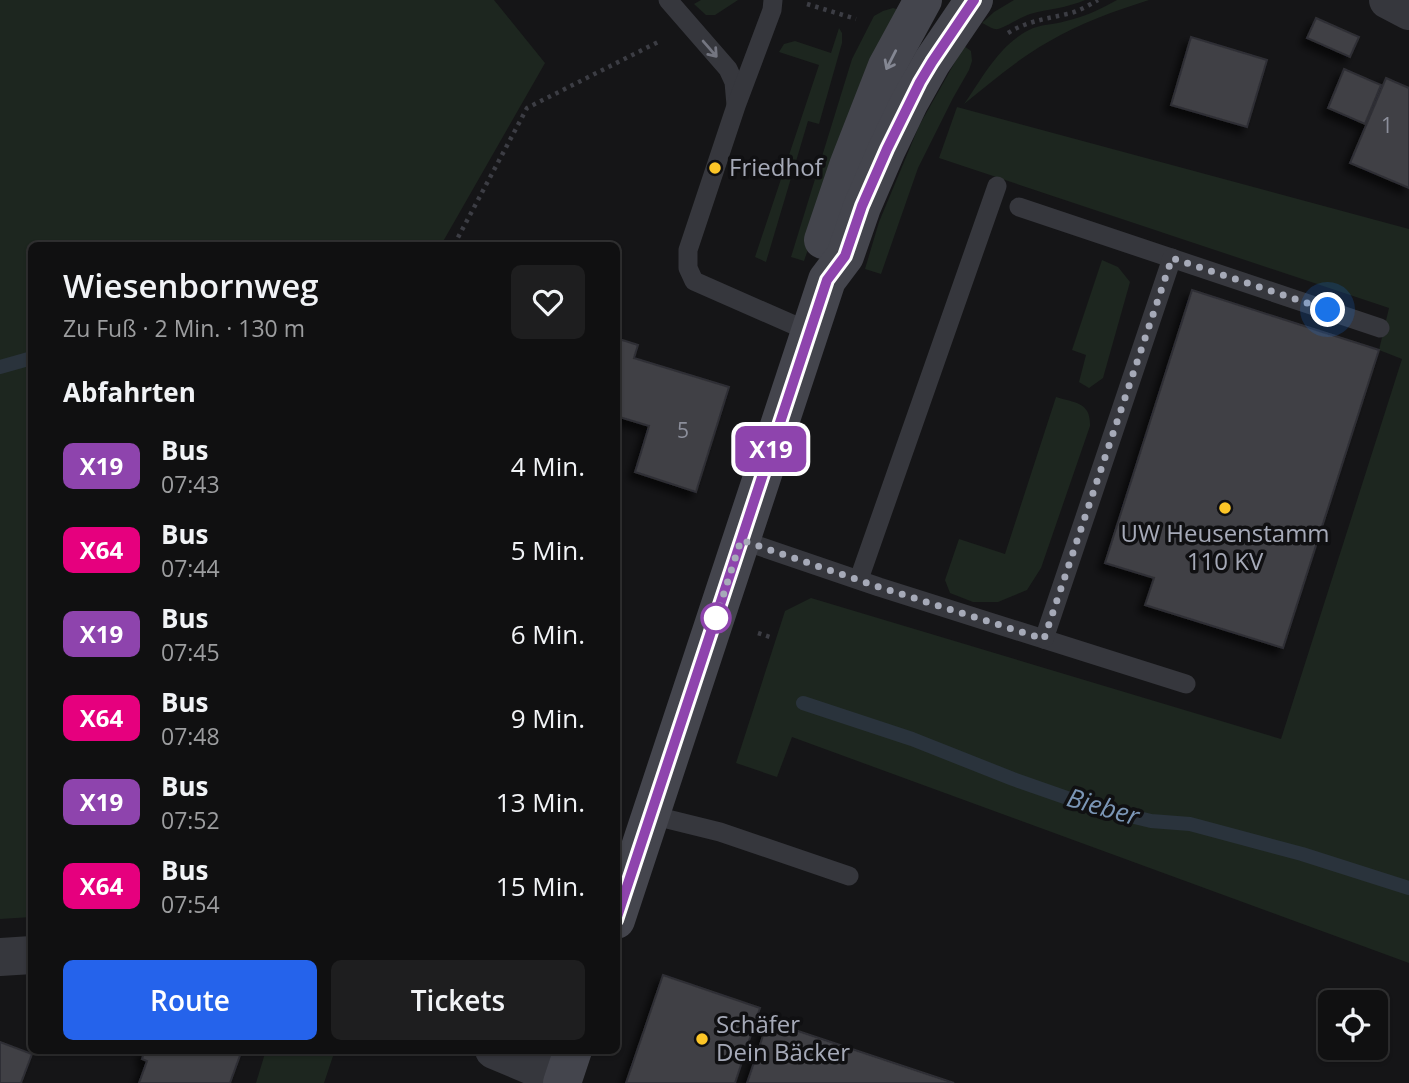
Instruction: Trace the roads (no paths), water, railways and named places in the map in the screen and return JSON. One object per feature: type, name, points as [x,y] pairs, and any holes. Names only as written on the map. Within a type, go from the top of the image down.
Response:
[{"type":"street","points":[[827,280],[820,249],[848,166],[887,66],[923,0]]},
{"type":"street","points":[[620,908],[827,280],[845,256],[862,206],[915,93],[932,62],[974,0]]},
{"type":"street","points":[[1388,0],[1409,11]]},
{"type":"street","points":[[0,957],[28,955]]},
{"type":"street","points":[[508,1054],[566,1071]]},
{"type":"lane","points":[[668,0],[728,69],[734,82],[736,106]]},
{"type":"lane","points":[[772,5],[688,250],[688,268],[694,281],[810,332]]},
{"type":"lane","points":[[859,579],[996,186]]},
{"type":"lane","points":[[1019,206],[1380,328]]},
{"type":"lane","points":[[1044,639],[1172,258]]},
{"type":"lane","points":[[741,540],[1186,684]]},
{"type":"lane","points":[[651,815],[720,832],[849,876]]},
{"type":"waterway","name":"Bieber","points":[[0,367],[28,359]]},
{"type":"waterway","name":"Bieber","points":[[803,703],[912,739],[1093,807],[1151,821],[1190,824],[1302,854],[1409,888]]},
{"type":"place","name":"Friedhof","points":[[715,168]]},
{"type":"place","name":"UW Heusenstamm 110 KV","points":[[1225,508]]},
{"type":"place","name":"Schäfer Dein Bäcker","points":[[702,1039]]}]
